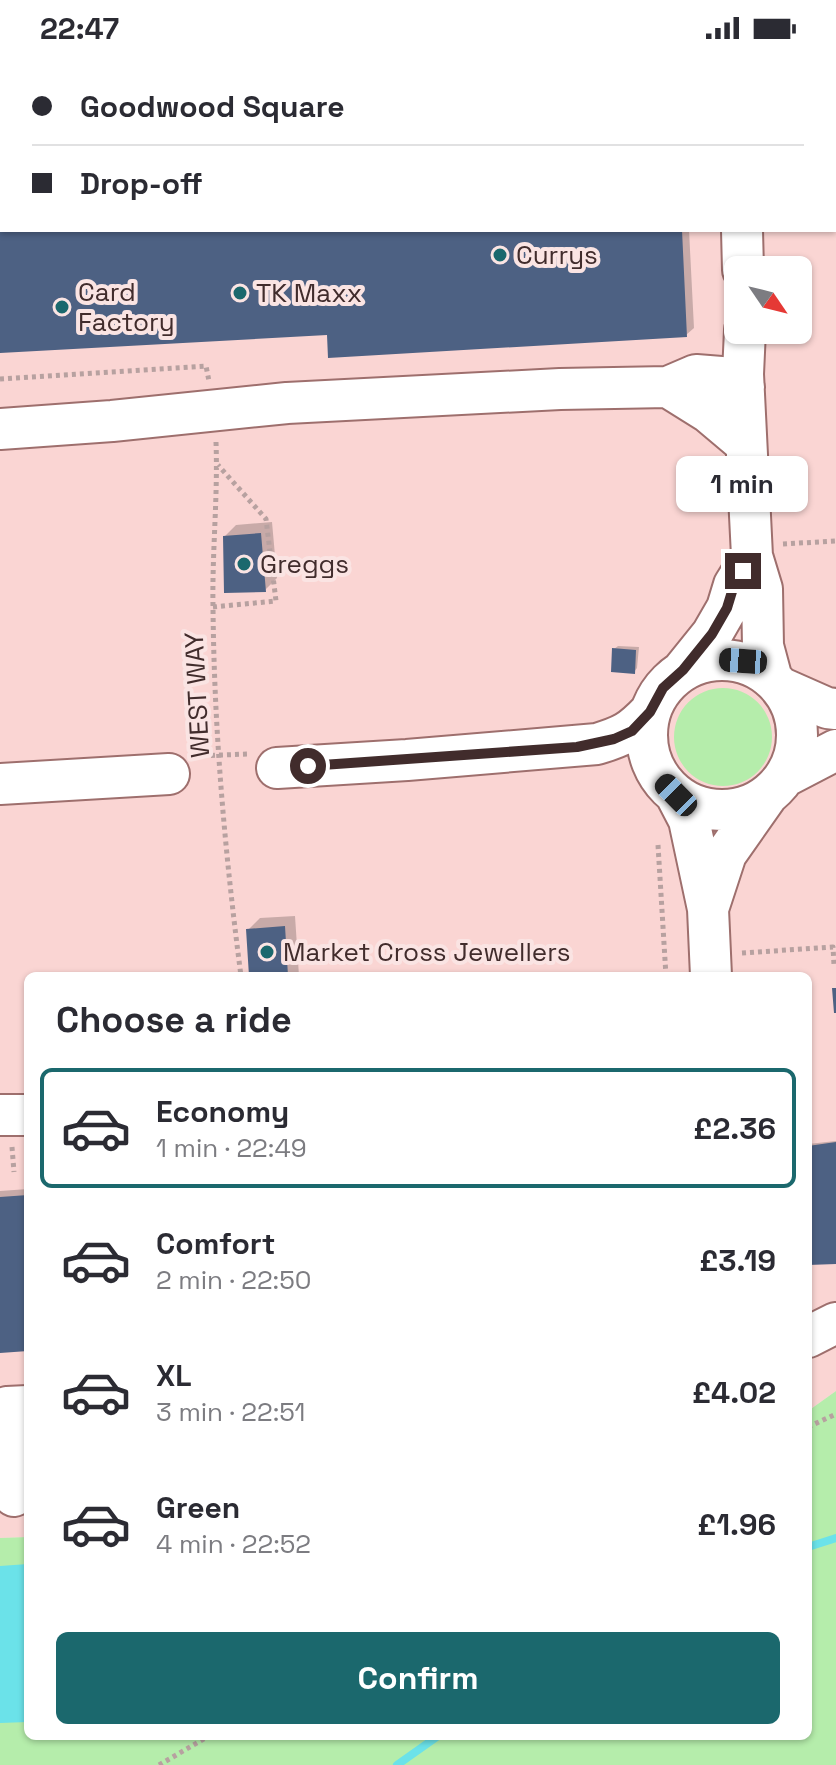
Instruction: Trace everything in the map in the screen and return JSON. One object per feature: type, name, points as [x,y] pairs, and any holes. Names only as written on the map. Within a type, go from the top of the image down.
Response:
[{"type":"street","points":[[742,232],[743,256]]},
{"type":"street","points":[[708,909],[726,854],[796,755],[798,732],[794,710],[777,682],[763,646],[762,589],[752,556],[745,344]]},
{"type":"street","points":[[0,429],[287,403],[604,387],[668,387],[696,375],[721,377],[744,387]]},
{"type":"street","points":[[668,387],[708,412],[746,444]]},
{"type":"street","points":[[277,768],[559,748],[597,744],[632,731],[650,712],[663,688],[683,670],[712,634],[727,608],[734,585],[752,556]]},
{"type":"street","points":[[683,670],[712,659],[743,661],[827,708],[836,709]]},
{"type":"street","points":[[650,712],[647,739],[653,765],[662,781],[676,795],[710,809],[739,809],[836,750]]},
{"type":"street","points":[[0,784],[169,774]]},
{"type":"street","points":[[676,795],[689,820],[708,909],[710,965]]},
{"type":"street","points":[[0,1115],[24,1115]]},
{"type":"street","points":[[812,1335],[836,1323]]},
{"type":"street","points":[[12,1406],[14,1496]]},
{"type":"path","name":"WEST WAY","points":[[0,379],[206,366],[215,411],[217,464],[213,607],[219,756],[240,972]]},
{"type":"path","points":[[213,607],[276,601],[266,519],[217,464]]},
{"type":"path","points":[[710,965],[833,947],[836,965]]},
{"type":"path","points":[[812,1425],[836,1414]]},
{"type":"path","points":[[159,1765],[202,1740]]},
{"type":"shaded area","points":[[0,232],[836,232],[836,1391],[812,1408],[812,972],[24,972],[24,1537],[0,1538]]},
{"type":"green space","points":[[723,688],[742,692],[758,702],[768,718],[772,737],[768,756],[758,772],[742,782],[723,786],[704,782],[688,772],[678,756],[674,737],[678,718],[688,702],[704,692]]},
{"type":"green space","points":[[836,1391],[836,1765],[0,1765],[0,1538],[24,1537],[24,1740],[812,1740],[812,1408]]},
{"type":"water","points":[[24,1564],[24,1722],[0,1723],[0,1566]]},
{"type":"building","points":[[0,232],[682,232],[687,337],[328,358],[327,335],[0,353]]},
{"type":"building","name":"Greggs","points":[[261,533],[266,592],[224,593],[223,536]]},
{"type":"building","points":[[612,648],[636,650],[635,674],[611,672]]},
{"type":"building","name":"Market Cross Jewellers","points":[[285,926],[288,972],[249,972],[246,929]]},
{"type":"building","points":[[832,988],[836,988],[836,1013],[834,1013]]},
{"type":"building","points":[[836,1142],[836,1264],[812,1265],[812,1145]]},
{"type":"building","points":[[24,1195],[24,1351],[0,1353],[0,1197]]},
{"type":"waterway","points":[[812,1546],[836,1538]]},
{"type":"waterway","points":[[397,1765],[432,1740]]},
{"type":"place","name":"Currys","points":[[500,255]]},
{"type":"place","name":"TK Maxx","points":[[240,293]]},
{"type":"place","name":"Card Factory","points":[[62,307]]},
{"type":"place","name":"Greggs","points":[[244,564]]},
{"type":"place","name":"Market Cross Jewellers","points":[[267,952]]},
{"type":"route","points":[[308,766],[577,747],[597,744],[632,731],[650,712],[663,688],[683,670],[712,634],[743,571]]}]
